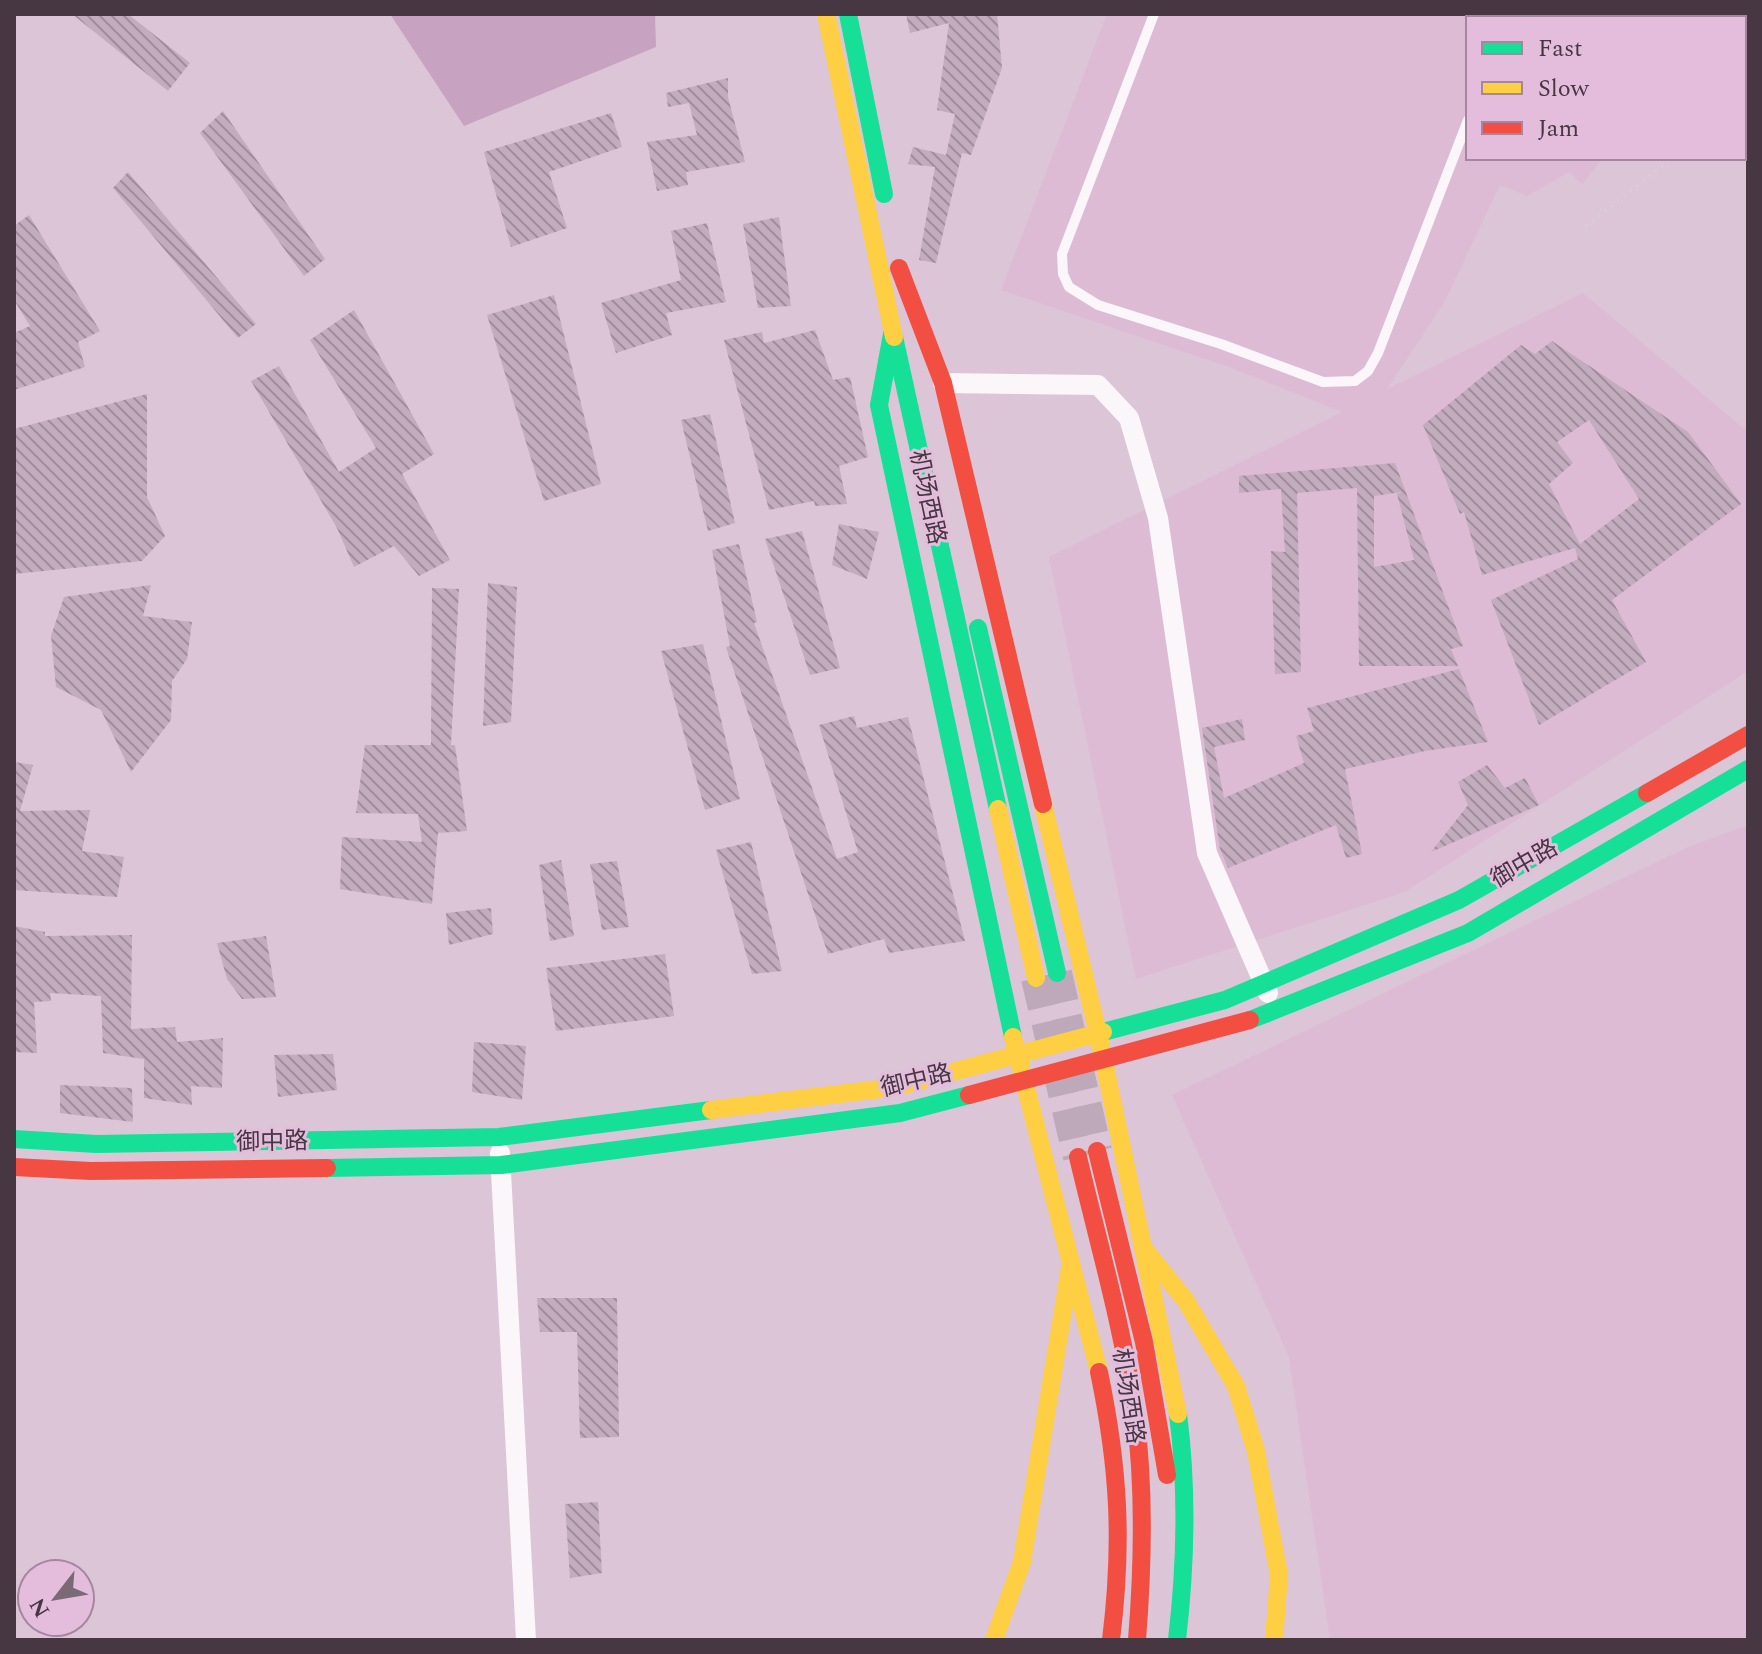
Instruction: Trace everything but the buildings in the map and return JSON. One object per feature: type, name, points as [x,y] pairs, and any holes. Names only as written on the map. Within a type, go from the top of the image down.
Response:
[{"type":"main road","name":"机场西路","points":[[826,14],[892,334],[1036,978]]},
{"type":"main road","points":[[848,14],[887,208]]},
{"type":"main road","points":[[893,238],[968,586]]},
{"type":"main road","points":[[899,268],[943,383],[1098,1033],[1174,1383],[1186,1476],[1186,1563],[1177,1640]]},
{"type":"main road","points":[[892,334],[879,405],[1016,1055],[1101,1375],[1121,1511],[1111,1640]]},
{"type":"main road","points":[[976,617],[1057,973]]},
{"type":"main road","name":"御中路","points":[[14,1139],[96,1144],[499,1137],[896,1087],[1225,1000],[1264,985],[1459,900],[1748,735]]},
{"type":"main road","name":"御中路","points":[[14,1167],[91,1171],[501,1165],[900,1113],[1236,1025],[1468,933],[1748,769]]},
{"type":"main road","points":[[1097,1151],[1144,1342],[1172,1509],[1168,1604],[1161,1640]]},
{"type":"main road","name":"机场西路","points":[[1078,1157],[1130,1384],[1140,1473],[1142,1545],[1137,1640]]},
{"type":"main road","points":[[1145,1250],[1186,1301],[1236,1386],[1256,1451],[1279,1575],[1274,1640]]},
{"type":"main road","points":[[994,1640],[1022,1562],[1071,1262]]},
{"type":"street","points":[[943,383],[1098,385],[1129,418],[1158,518],[1207,853],[1276,1008]]},
{"type":"street","points":[[499,1137],[526,1640]]},
{"type":"lane","points":[[1154,14],[1062,254],[1063,274],[1069,287],[1098,305],[1221,344],[1323,382],[1340,384],[1355,381],[1368,371],[1378,353],[1466,125]]},
{"type":"path","points":[[1586,226],[1670,160]]},
{"type":"shaded area","points":[[390,14],[655,14],[656,47],[464,126]]},
{"type":"shaded area","points":[[1107,14],[1717,14],[1466,16],[1466,160],[1601,160],[1582,184],[1569,172],[1527,196],[1500,185],[1444,303],[1387,389],[1583,293],[1748,432],[1748,671],[1405,892],[1136,979],[1049,557],[1342,412],[1229,367],[1001,290]]},
{"type":"shaded area","points":[[1748,825],[1748,1640],[1330,1640],[1289,1357],[1172,1095],[1688,847]]},
{"type":"tunnel","points":[[1057,973],[1097,1151]]},
{"type":"tunnel","points":[[1036,978],[1078,1157]]},
{"type":"traffic: fast","points":[[848,14],[884,194]]},
{"type":"traffic: fast","points":[[892,334],[879,405],[1013,1037]]},
{"type":"traffic: fast","points":[[894,337],[998,809]]},
{"type":"traffic: fast","points":[[978,628],[1057,973]]},
{"type":"traffic: fast","points":[[1250,1020],[1468,933],[1748,769]]},
{"type":"traffic: fast","points":[[1103,1032],[1225,1000],[1459,900],[1647,793]]},
{"type":"traffic: fast","points":[[327,1168],[501,1165],[900,1113],[969,1095]]},
{"type":"traffic: fast","points":[[14,1139],[96,1144],[499,1137],[711,1110]]},
{"type":"traffic: fast","points":[[1177,1640],[1185,1527],[1178,1414]]},
{"type":"traffic: slow","points":[[826,14],[894,337]]},
{"type":"traffic: slow","points":[[1043,804],[1098,1033],[1178,1414]]},
{"type":"traffic: slow","points":[[998,809],[1036,978]]},
{"type":"traffic: slow","points":[[711,1110],[896,1087],[1103,1032]]},
{"type":"traffic: slow","points":[[1013,1037],[1099,1372]]},
{"type":"traffic: slow","points":[[1145,1250],[1186,1301],[1236,1386],[1256,1451],[1279,1575],[1274,1640]]},
{"type":"traffic: slow","points":[[994,1640],[1022,1562],[1071,1262]]},
{"type":"traffic: jam","points":[[899,268],[943,383],[1043,804]]},
{"type":"traffic: jam","points":[[1647,793],[1748,735]]},
{"type":"traffic: jam","points":[[969,1095],[1250,1020]]},
{"type":"traffic: jam","points":[[1097,1151],[1144,1342],[1167,1475]]},
{"type":"traffic: jam","points":[[1078,1157],[1117,1317],[1135,1414],[1142,1527],[1137,1640]]},
{"type":"traffic: jam","points":[[14,1167],[91,1171],[327,1168]]},
{"type":"traffic: jam","points":[[1099,1372],[1111,1441],[1117,1506],[1117,1571],[1111,1640]]}]
